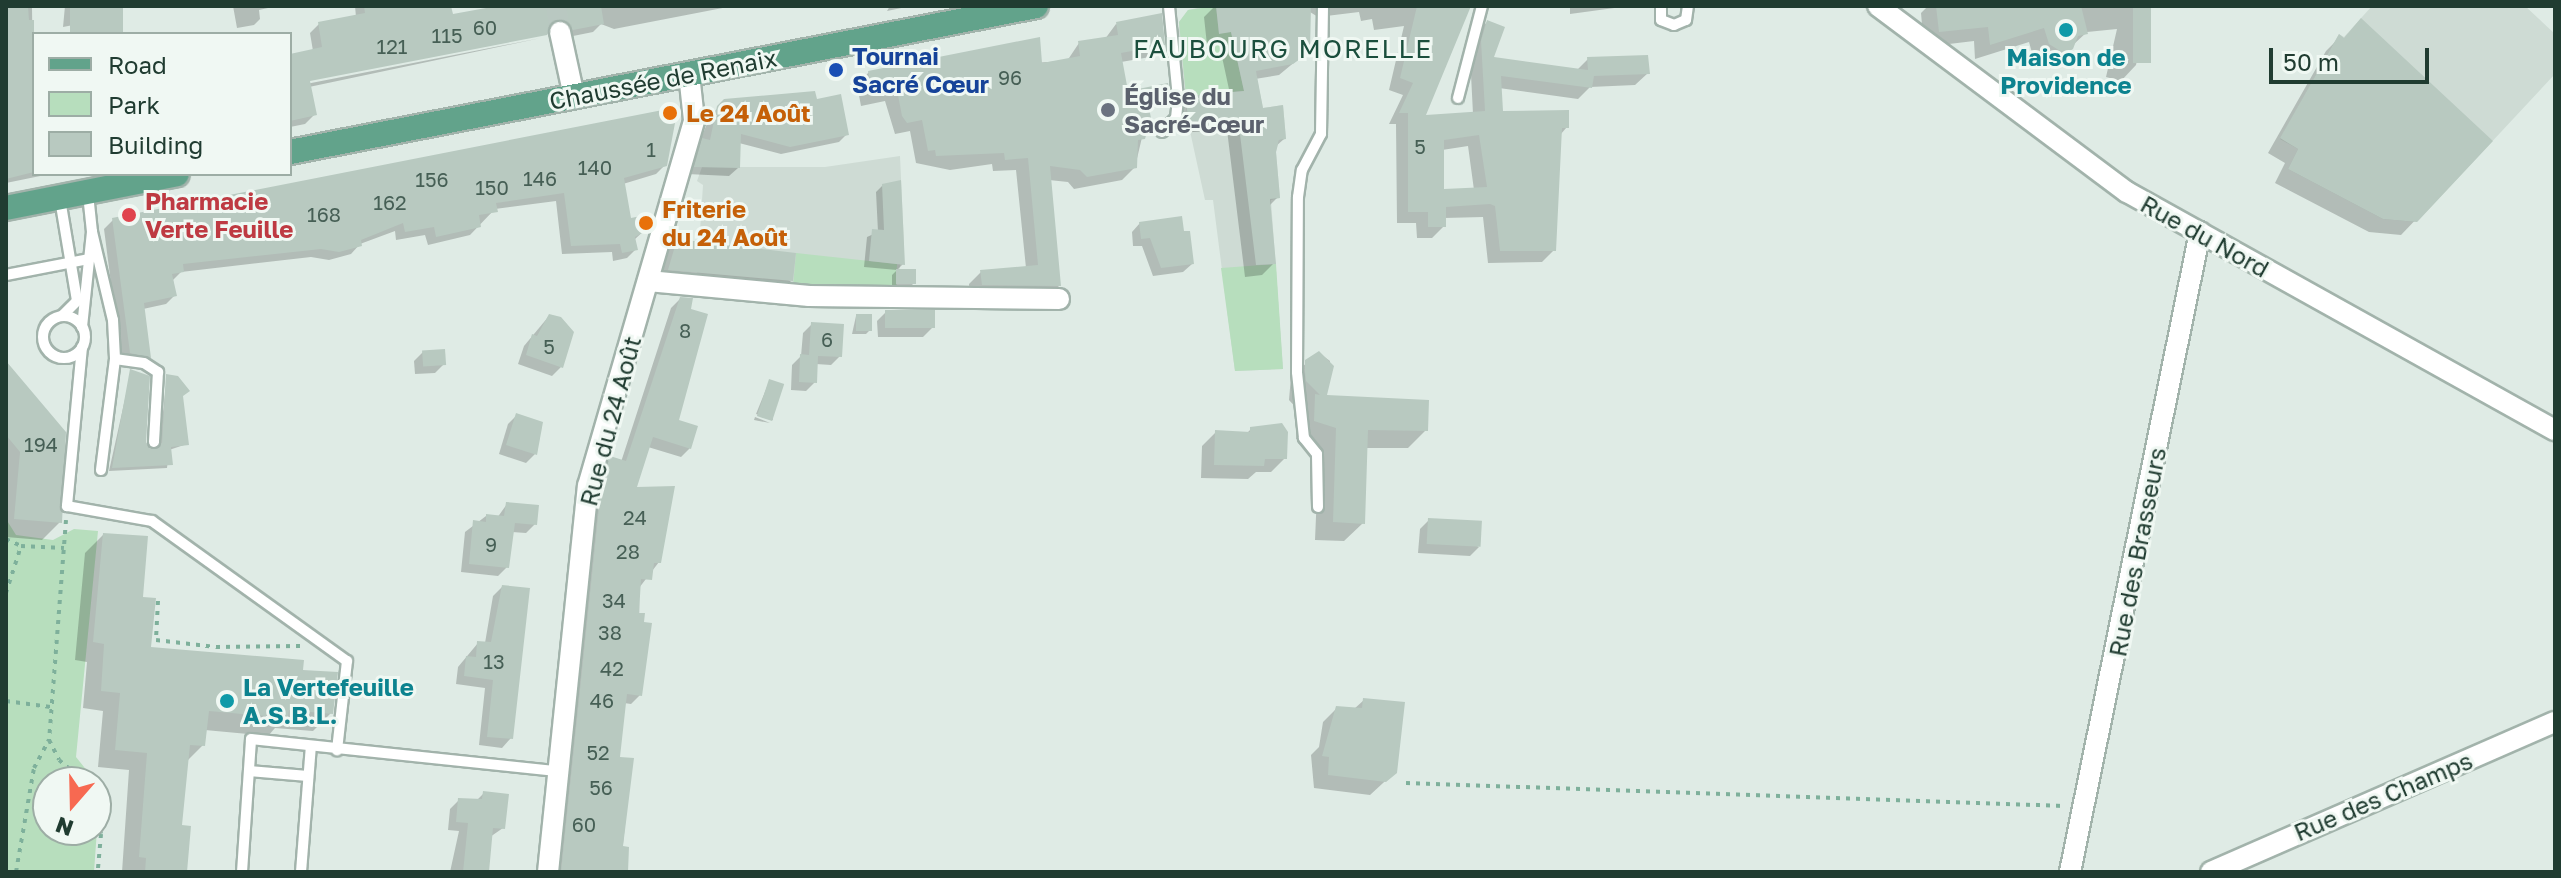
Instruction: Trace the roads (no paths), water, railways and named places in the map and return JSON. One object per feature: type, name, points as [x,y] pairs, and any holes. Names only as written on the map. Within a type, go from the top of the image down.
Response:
[{"type":"main road","name":"Chaussée de Renaix","points":[[292,152],[1036,6]]},
{"type":"main road","points":[[6,208],[167,176]]},
{"type":"street","name":"Rue du Nord","points":[[1878,6],[2111,181],[2555,430]]},
{"type":"street","points":[[560,32],[574,96]]},
{"type":"street","name":"Rue du 24 Août","points":[[548,872],[556,771],[588,486],[694,120],[689,74]]},
{"type":"street","name":"Rue des Brasseurs","points":[[2070,872],[2086,806],[2200,232]]},
{"type":"street","points":[[648,281],[809,296],[1059,299]]},
{"type":"street","name":"Rue des Champs","points":[[2211,872],[2555,722]]},
{"type":"lane","points":[[1162,132],[1176,118],[1178,98],[1169,6]]},
{"type":"lane","points":[[1318,507],[1317,454],[1304,438],[1297,372],[1298,197],[1302,170],[1321,134],[1323,6]]},
{"type":"lane","points":[[1458,98],[1469,41],[1482,6]]},
{"type":"lane","points":[[1661,6],[1661,20],[1674,25],[1686,20],[1688,6]]},
{"type":"lane","points":[[87,192],[92,232],[113,320],[115,359],[101,470]]},
{"type":"lane","points":[[60,197],[77,301],[44,330],[48,351],[66,357],[82,347]]},
{"type":"lane","points":[[92,232],[67,506],[152,521],[347,661],[337,750]]},
{"type":"lane","points":[[6,275],[70,260],[89,259]]},
{"type":"lane","points":[[62,316],[82,327]]},
{"type":"lane","points":[[115,359],[144,363],[158,372],[154,442]]},
{"type":"lane","points":[[242,872],[251,739],[556,771]]},
{"type":"lane","points":[[301,872],[311,746]]},
{"type":"lane","points":[[249,771],[308,776]]},
{"type":"tunnel","points":[[556,6],[560,32]]},
{"type":"place","name":"Maison de Providence","points":[[2066,30]]},
{"type":"place","name":"Tournai Sacré Cœur","points":[[836,70]]},
{"type":"place","name":"Église du Sacré-Cœur","points":[[1108,110]]},
{"type":"place","name":"Le 24 Août","points":[[670,113]]},
{"type":"place","name":"Pharmacie Verte Feuille","points":[[129,215]]},
{"type":"place","name":"Friterie du 24 Août","points":[[646,223]]},
{"type":"place","name":"La Vertefeuille A.S.B.L.","points":[[227,701]]},
{"type":"district","name":"FAUBOURG MORELLE","points":[[1283,49]]}]
